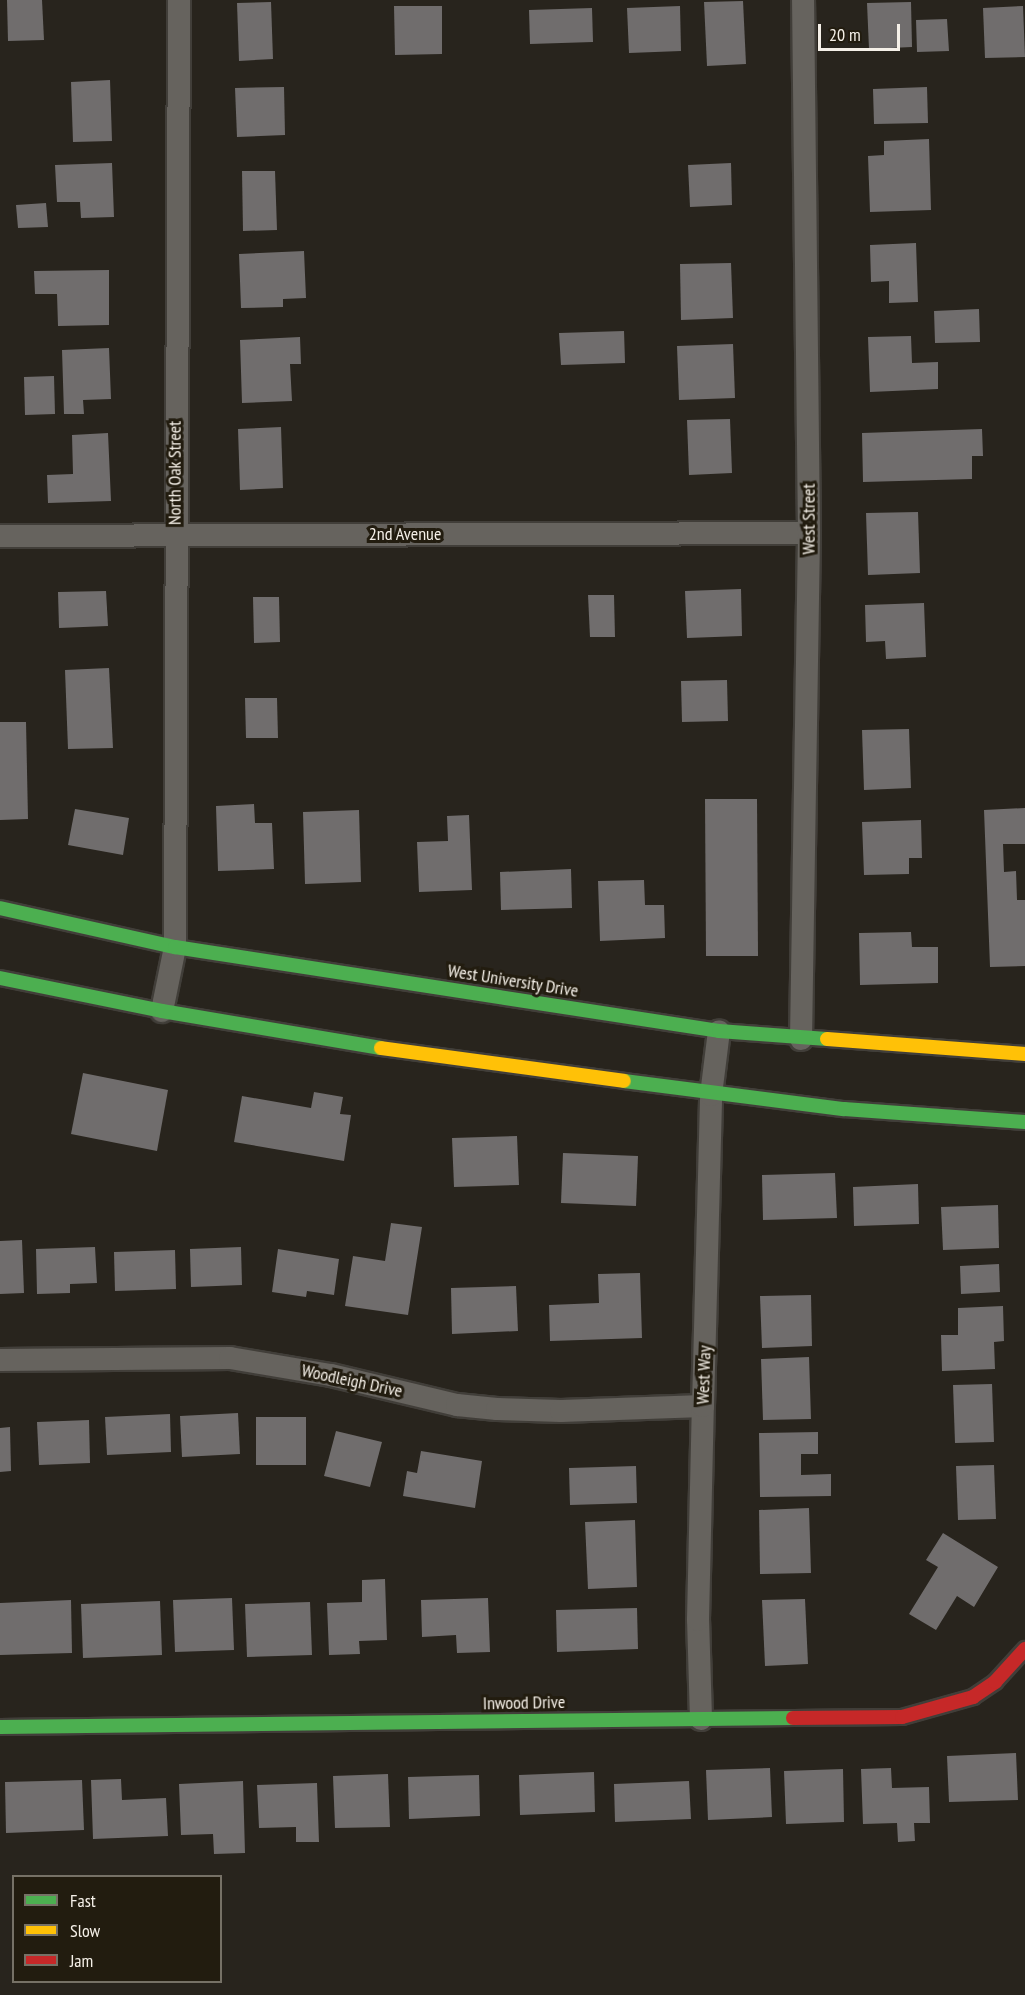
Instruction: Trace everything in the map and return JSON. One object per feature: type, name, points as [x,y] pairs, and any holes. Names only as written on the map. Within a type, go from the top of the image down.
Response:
[{"type":"main road","name":"West University Drive","points":[[0,908],[175,947],[719,1031],[801,1039],[1025,1054]]},
{"type":"main road","points":[[0,978],[162,1011],[437,1058],[711,1095],[1025,1122]]},
{"type":"main road","name":"Inwood Drive","points":[[0,1727],[902,1717],[940,1710],[973,1697],[995,1682],[1025,1649]]},
{"type":"street","name":"North Oak Street","points":[[162,1011],[175,947],[174,535],[178,0]]},
{"type":"street","name":"West Street","points":[[801,1039],[809,533],[803,0]]},
{"type":"street","name":"2nd Avenue","points":[[0,536],[809,533]]},
{"type":"street","name":"West Way","points":[[701,1719],[698,1620],[711,1095],[719,1031]]},
{"type":"street","name":"Woodleigh Drive","points":[[0,1360],[230,1358],[331,1375],[467,1406],[561,1411],[703,1406]]},
{"type":"building","points":[[7,0],[42,0],[44,40],[8,41]]},
{"type":"building","points":[[743,1],[746,64],[707,66],[704,2]]},
{"type":"building","points":[[271,2],[273,59],[239,61],[237,3]]},
{"type":"building","points":[[911,2],[912,47],[869,49],[867,3]]},
{"type":"building","points":[[394,6],[442,6],[442,54],[395,55]]},
{"type":"building","points":[[680,6],[681,51],[629,53],[627,8]]},
{"type":"building","points":[[1023,6],[1025,57],[985,58],[983,8]]},
{"type":"building","points":[[592,8],[593,42],[530,44],[529,10]]},
{"type":"building","points":[[947,19],[949,51],[917,52],[916,20]]},
{"type":"building","points":[[110,80],[112,141],[73,142],[71,82]]},
{"type":"building","points":[[284,87],[285,135],[237,137],[235,88]]},
{"type":"building","points":[[927,87],[928,123],[874,124],[873,89]]},
{"type":"building","points":[[929,139],[931,210],[870,212],[868,156],[884,155],[884,141]]},
{"type":"building","points":[[112,163],[114,217],[81,218],[80,202],[57,202],[55,165]]},
{"type":"building","points":[[731,163],[732,205],[690,207],[688,165]]},
{"type":"building","points":[[242,171],[275,171],[277,230],[243,231]]},
{"type":"building","points":[[46,203],[48,227],[18,228],[16,205]]},
{"type":"building","points":[[916,243],[918,302],[889,303],[889,281],[871,282],[870,245]]},
{"type":"building","points":[[304,251],[306,298],[283,299],[283,307],[241,308],[239,254]]},
{"type":"building","points":[[731,263],[733,318],[681,320],[680,264]]},
{"type":"building","points":[[109,270],[109,325],[58,326],[57,294],[35,294],[34,271]]},
{"type":"building","points":[[979,309],[980,342],[935,343],[934,311]]},
{"type":"building","points":[[624,331],[625,363],[561,365],[559,333]]},
{"type":"building","points":[[911,336],[912,363],[938,362],[938,389],[870,392],[868,337]]},
{"type":"building","points":[[300,337],[301,364],[290,364],[292,401],[242,403],[240,340]]},
{"type":"building","points":[[733,344],[735,398],[679,400],[677,346]]},
{"type":"building","points":[[109,348],[111,399],[83,400],[84,414],[64,414],[62,350]]},
{"type":"building","points":[[54,376],[55,414],[25,415],[24,377]]},
{"type":"building","points":[[730,419],[732,473],[689,475],[687,420]]},
{"type":"building","points":[[281,427],[283,488],[240,490],[238,429]]},
{"type":"building","points":[[982,429],[983,456],[972,456],[972,479],[863,482],[862,433]]},
{"type":"building","points":[[108,433],[111,501],[48,503],[47,475],[73,474],[72,435]]},
{"type":"building","points":[[918,512],[920,573],[868,575],[866,513]]},
{"type":"building","points":[[741,589],[742,636],[687,638],[685,591]]},
{"type":"building","points":[[106,591],[108,626],[59,628],[58,592]]},
{"type":"building","points":[[588,595],[614,595],[615,637],[590,637]]},
{"type":"building","points":[[253,597],[279,597],[280,642],[254,643]]},
{"type":"building","points":[[924,603],[926,657],[886,659],[885,641],[866,642],[865,605]]},
{"type":"building","points":[[109,668],[113,748],[68,749],[65,670]]},
{"type":"building","points":[[727,680],[728,721],[682,722],[681,681]]},
{"type":"building","points":[[245,698],[277,698],[278,738],[246,738]]},
{"type":"building","points":[[0,722],[26,722],[28,819],[0,820]]},
{"type":"building","points":[[909,729],[911,788],[864,790],[862,730]]},
{"type":"building","points":[[705,799],[757,799],[758,956],[706,956]]},
{"type":"building","points":[[254,804],[255,823],[272,823],[274,869],[218,871],[216,806]]},
{"type":"building","points":[[1025,808],[1025,844],[1003,844],[1004,872],[1016,871],[1017,900],[1025,900],[1025,966],[990,967],[984,810]]},
{"type":"building","points":[[75,809],[129,818],[123,855],[68,845]]},
{"type":"building","points":[[359,810],[361,882],[305,884],[303,812]]},
{"type":"building","points":[[469,815],[472,890],[419,892],[417,842],[448,841],[447,816]]},
{"type":"building","points":[[921,820],[922,858],[909,858],[909,874],[864,875],[862,822]]},
{"type":"building","points":[[571,869],[572,908],[501,910],[500,872]]},
{"type":"building","points":[[644,880],[645,905],[664,905],[665,938],[600,941],[598,881]]},
{"type":"building","points":[[911,932],[912,947],[938,947],[938,983],[860,985],[859,933]]},
{"type":"building","points":[[83,1073],[168,1090],[157,1151],[71,1134]]},
{"type":"building","points":[[314,1092],[343,1097],[340,1114],[351,1115],[344,1161],[234,1142],[242,1096],[311,1108]]},
{"type":"building","points":[[517,1136],[519,1185],[454,1187],[452,1138]]},
{"type":"building","points":[[563,1153],[638,1156],[636,1206],[561,1203]]},
{"type":"building","points":[[835,1173],[837,1218],[763,1220],[762,1175]]},
{"type":"building","points":[[918,1184],[919,1224],[854,1226],[853,1187]]},
{"type":"building","points":[[998,1205],[999,1248],[943,1250],[941,1207]]},
{"type":"building","points":[[391,1223],[422,1227],[408,1315],[345,1306],[353,1256],[385,1261]]},
{"type":"building","points":[[22,1240],[24,1293],[0,1294],[0,1241]]},
{"type":"building","points":[[95,1247],[97,1283],[70,1284],[70,1293],[37,1294],[36,1249]]},
{"type":"building","points":[[241,1247],[242,1285],[191,1287],[190,1249]]},
{"type":"building","points":[[278,1249],[339,1259],[334,1295],[307,1291],[306,1297],[272,1292]]},
{"type":"building","points":[[175,1250],[176,1289],[115,1291],[114,1252]]},
{"type":"building","points":[[999,1264],[1000,1292],[961,1294],[960,1266]]},
{"type":"building","points":[[640,1273],[642,1338],[550,1341],[549,1305],[599,1303],[598,1274]]},
{"type":"building","points":[[516,1286],[518,1331],[452,1334],[451,1288]]},
{"type":"building","points":[[811,1295],[812,1346],[762,1348],[760,1296]]},
{"type":"building","points":[[1003,1306],[1004,1341],[994,1342],[995,1369],[942,1371],[941,1335],[958,1335],[958,1308]]},
{"type":"building","points":[[809,1357],[811,1419],[763,1420],[761,1359]]},
{"type":"building","points":[[992,1384],[994,1442],[955,1443],[953,1385]]},
{"type":"building","points":[[238,1413],[240,1454],[182,1457],[180,1416]]},
{"type":"building","points":[[170,1414],[171,1452],[107,1455],[105,1417]]},
{"type":"building","points":[[256,1417],[306,1417],[306,1465],[256,1465]]},
{"type":"building","points":[[89,1420],[90,1463],[39,1465],[37,1422]]},
{"type":"building","points":[[10,1427],[11,1471],[0,1472],[0,1428]]},
{"type":"building","points":[[336,1431],[382,1442],[370,1487],[324,1476]]},
{"type":"building","points":[[818,1432],[818,1454],[801,1454],[801,1475],[831,1474],[831,1496],[760,1497],[759,1433]]},
{"type":"building","points":[[421,1451],[482,1461],[475,1508],[403,1496],[407,1471],[417,1473]]},
{"type":"building","points":[[994,1465],[996,1519],[958,1520],[956,1466]]},
{"type":"building","points":[[636,1466],[637,1503],[570,1505],[569,1468]]},
{"type":"building","points":[[809,1508],[811,1573],[760,1574],[759,1510]]},
{"type":"building","points":[[635,1520],[637,1587],[588,1589],[585,1522]]},
{"type":"building","points":[[943,1533],[998,1567],[974,1607],[957,1596],[936,1630],[909,1614],[938,1567],[926,1560]]},
{"type":"building","points":[[385,1579],[387,1640],[359,1641],[360,1654],[329,1655],[327,1603],[362,1602],[362,1580]]},
{"type":"building","points":[[232,1598],[234,1650],[175,1652],[173,1600]]},
{"type":"building","points":[[488,1598],[490,1652],[457,1653],[456,1635],[422,1637],[421,1600]]},
{"type":"building","points":[[805,1599],[808,1664],[765,1666],[762,1600]]},
{"type":"building","points":[[71,1600],[72,1653],[0,1655],[0,1603]]},
{"type":"building","points":[[160,1601],[162,1655],[83,1658],[81,1604]]},
{"type":"building","points":[[310,1602],[312,1655],[247,1657],[245,1604]]},
{"type":"building","points":[[637,1608],[638,1649],[557,1652],[556,1610]]},
{"type":"building","points":[[1016,1753],[1018,1800],[949,1802],[947,1756]]},
{"type":"building","points":[[770,1768],[772,1817],[708,1820],[706,1770]]},
{"type":"building","points":[[891,1768],[892,1788],[929,1787],[930,1823],[914,1823],[915,1841],[898,1842],[897,1823],[863,1824],[861,1769]]},
{"type":"building","points":[[843,1769],[844,1822],[786,1824],[784,1771]]},
{"type":"building","points":[[594,1772],[595,1812],[520,1815],[519,1775]]},
{"type":"building","points":[[388,1774],[390,1827],[335,1828],[333,1776]]},
{"type":"building","points":[[479,1775],[480,1816],[409,1819],[408,1777]]},
{"type":"building","points":[[121,1779],[122,1800],[166,1798],[168,1836],[93,1839],[91,1780]]},
{"type":"building","points":[[82,1780],[84,1830],[6,1833],[5,1782]]},
{"type":"building","points":[[243,1781],[245,1853],[214,1854],[213,1834],[181,1835],[179,1784]]},
{"type":"building","points":[[689,1781],[691,1819],[615,1822],[614,1784]]},
{"type":"building","points":[[317,1783],[319,1842],[296,1842],[296,1827],[259,1828],[257,1785]]},
{"type":"traffic: fast","points":[[0,908],[175,947],[719,1031],[827,1039]]},
{"type":"traffic: fast","points":[[0,978],[162,1011],[381,1048]]},
{"type":"traffic: fast","points":[[624,1081],[844,1109],[1025,1122]]},
{"type":"traffic: fast","points":[[0,1727],[793,1718]]},
{"type":"traffic: slow","points":[[827,1039],[1025,1054]]},
{"type":"traffic: slow","points":[[381,1048],[624,1081]]},
{"type":"traffic: jam","points":[[793,1718],[902,1717],[973,1697],[995,1682],[1025,1649]]}]
